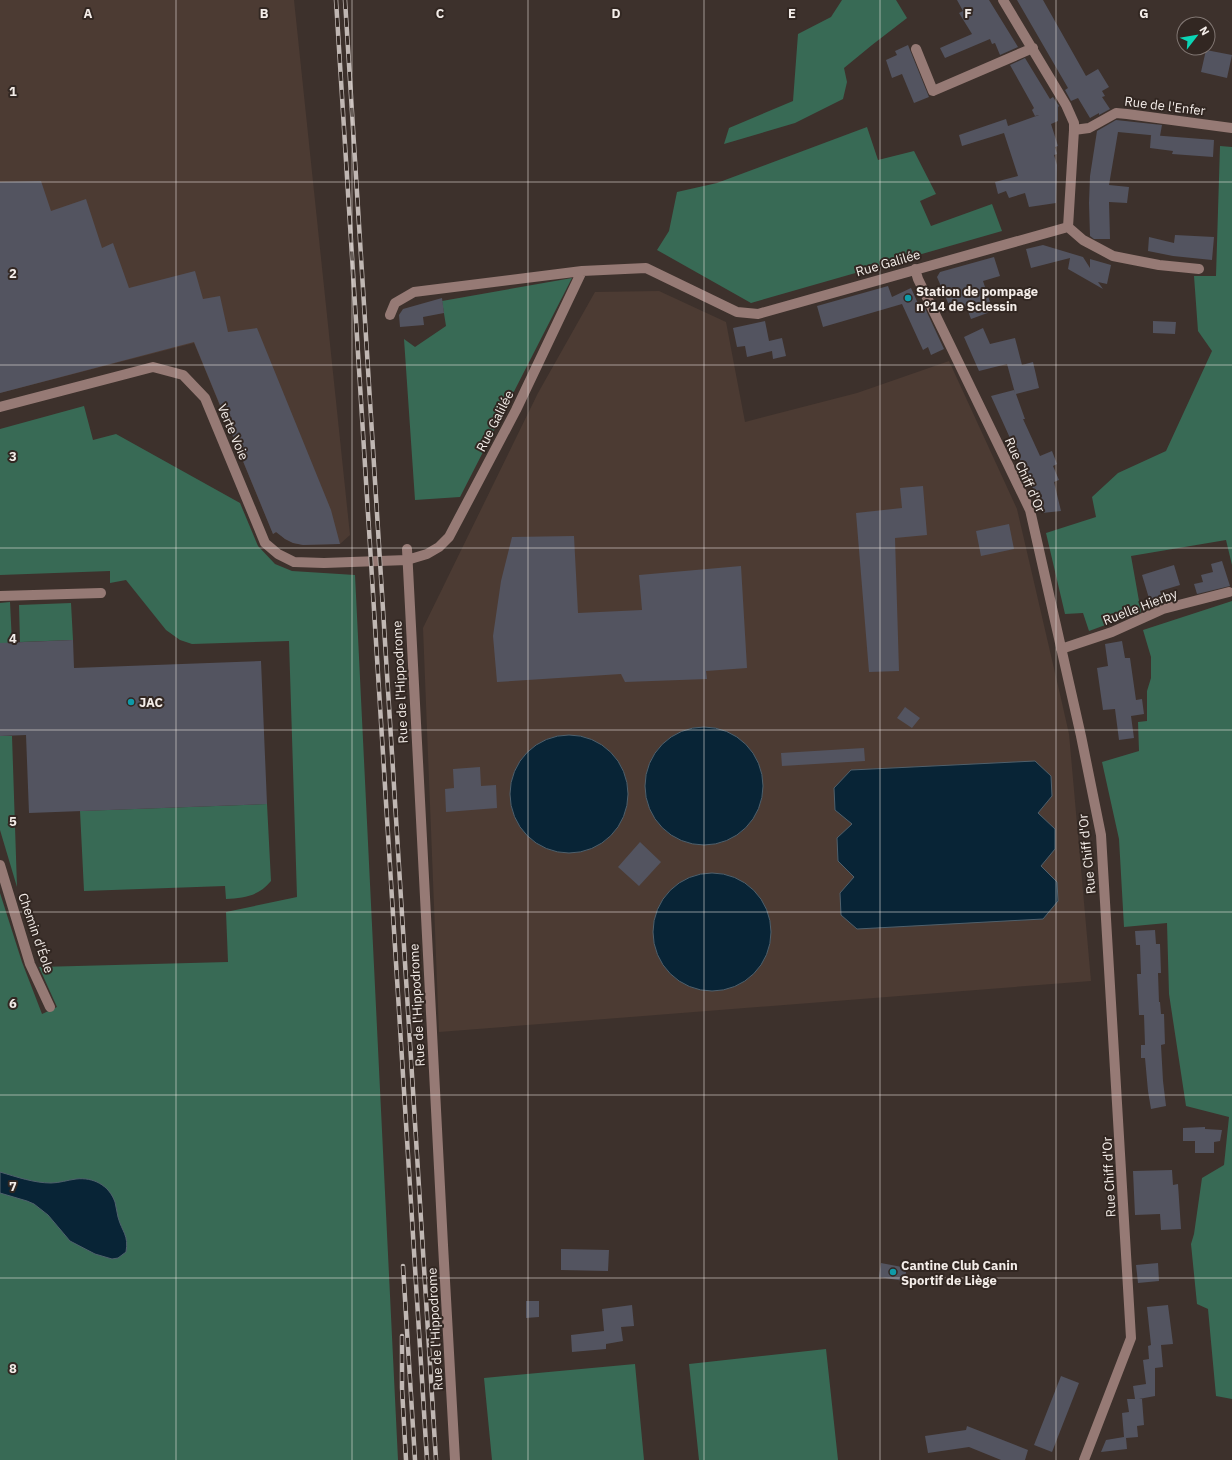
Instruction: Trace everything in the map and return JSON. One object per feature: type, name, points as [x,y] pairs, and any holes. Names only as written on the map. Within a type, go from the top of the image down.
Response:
[{"type":"street","points":[[1003,0],[1066,105],[1074,123],[1068,227],[1083,240],[1113,256],[1158,265],[1198,269]]},
{"type":"street","points":[[916,49],[933,91],[1033,48]]},
{"type":"street","name":"Rue de l'Enfer","points":[[1074,130],[1089,128],[1116,114],[1127,114],[1232,128]]},
{"type":"street","name":"Rue Galilée","points":[[390,315],[396,303],[414,292],[582,271],[646,268],[737,312],[758,314],[1068,227]]},
{"type":"street","name":"Rue Chiff d'Or","points":[[915,269],[921,285],[1030,510],[1101,835],[1131,1338],[1084,1460]]},
{"type":"street","name":"Rue Galilée","points":[[407,560],[427,554],[439,547],[449,537],[516,410],[582,271]]},
{"type":"street","name":"Verte Voie","points":[[0,407],[153,367],[183,375],[204,398],[265,543],[294,562],[324,563],[407,560]]},
{"type":"street","name":"Rue de l'Hippodrome","points":[[407,549],[455,1460]]},
{"type":"street","name":"Ruelle Hierby","points":[[1061,649],[1112,632],[1163,609],[1229,592]]},
{"type":"street","points":[[0,596],[101,593]]},
{"type":"street","name":"Chemin d'Éole","points":[[0,865],[30,964],[50,1007]]},
{"type":"shaded area","points":[[0,0],[294,0],[350,535],[340,544],[303,545],[293,543],[285,539],[277,532],[273,534],[194,343],[0,393]]},
{"type":"shaded area","points":[[659,291],[726,322],[745,422],[857,393],[949,361],[1017,509],[1062,703],[1069,734],[1091,981],[439,1032],[423,628],[538,393],[595,292]]},
{"type":"green space","points":[[842,0],[896,0],[907,18],[844,68],[847,82],[843,99],[795,123],[724,144],[729,128],[793,101],[798,34],[831,17]]},
{"type":"green space","points":[[867,127],[878,160],[914,151],[936,194],[920,201],[931,226],[992,204],[1002,231],[751,303],[657,250],[669,231],[677,192],[717,183]]},
{"type":"green space","points":[[1220,146],[1232,147],[1232,565],[1226,540],[1131,556],[1141,612],[1089,631],[1083,613],[1065,614],[1046,533],[1096,517],[1092,497],[1118,473],[1166,451],[1212,351],[1198,331],[1194,276],[1216,276]]},
{"type":"green space","points":[[572,278],[460,497],[415,500],[404,339],[415,347],[446,326],[442,301]]},
{"type":"green space","points":[[84,406],[93,440],[116,434],[240,503],[258,546],[275,564],[292,571],[355,575],[398,1460],[0,1460],[0,893],[22,962],[42,1014],[57,1007],[39,967],[228,962],[226,912],[297,897],[289,641],[192,644],[180,640],[166,630],[126,580],[110,583],[110,571],[0,575],[0,429]]},
{"type":"green space","points":[[1232,601],[1232,1399],[1216,1396],[1208,1309],[1197,1304],[1191,1244],[1194,1234],[1202,1178],[1224,1165],[1229,1117],[1186,1106],[1169,994],[1167,923],[1124,927],[1119,839],[1102,762],[1139,751],[1138,722],[1147,721],[1147,691],[1151,678],[1151,657],[1143,630]]},
{"type":"green space","points":[[10,602],[12,643],[0,643],[0,603]]},
{"type":"green space","points":[[71,603],[73,640],[20,642],[19,605]]},
{"type":"green space","points":[[0,736],[12,736],[17,887],[0,830]]},
{"type":"green space","points":[[267,804],[271,881],[256,893],[245,897],[226,899],[225,886],[84,891],[80,811]]},
{"type":"green space","points":[[826,1349],[838,1460],[699,1460],[689,1364]]},
{"type":"green space","points":[[635,1364],[644,1460],[492,1460],[484,1378]]},
{"type":"water","points":[[704,727],[715,728],[727,732],[746,744],[758,763],[762,775],[762,797],[758,809],[746,828],[727,840],[715,844],[704,845],[693,844],[681,840],[662,828],[650,809],[646,797],[645,786],[646,775],[650,763],[662,744],[681,732],[693,728]]},
{"type":"water","points":[[569,735],[580,736],[592,740],[611,752],[623,771],[627,783],[627,805],[623,817],[611,836],[592,848],[580,852],[569,853],[558,852],[546,848],[527,836],[515,817],[511,805],[510,794],[511,783],[515,771],[527,752],[546,740],[558,736]]},
{"type":"water","points":[[1035,761],[1051,776],[1052,796],[1038,813],[1055,829],[1055,849],[1041,866],[1057,882],[1058,901],[1043,919],[857,929],[841,915],[840,893],[854,877],[838,861],[837,838],[852,824],[835,810],[834,788],[851,770]]},
{"type":"water","points":[[712,873],[723,874],[735,878],[754,890],[766,909],[770,921],[770,943],[766,955],[754,974],[735,986],[723,990],[712,991],[701,990],[689,986],[670,974],[658,955],[654,943],[653,932],[654,921],[658,909],[670,890],[689,878],[701,874]]},
{"type":"water","points":[[0,1172],[45,1183],[88,1179],[100,1183],[109,1191],[115,1202],[118,1217],[127,1241],[126,1252],[118,1258],[112,1259],[95,1254],[70,1241],[48,1215],[34,1204],[0,1193]]},
{"type":"building","points":[[957,0],[989,0],[1018,47],[1000,55],[995,43],[992,44],[990,39],[945,58],[940,48],[972,34],[959,13],[963,11]]},
{"type":"building","points":[[1017,0],[1043,0],[1086,76],[1098,69],[1109,87],[1102,91],[1105,96],[1102,97],[1110,109],[1090,118],[1078,98],[1071,101],[1065,90],[1068,88]]},
{"type":"building","points":[[908,45],[929,97],[914,103],[902,74],[892,78],[886,60],[897,55],[895,51]]},
{"type":"building","points":[[1216,52],[1232,55],[1227,78],[1201,72],[1205,56],[1216,56]]},
{"type":"building","points":[[1025,58],[1050,99],[1053,97],[1059,106],[1058,121],[1051,124],[1058,146],[1055,147],[1057,154],[1054,155],[1057,165],[1056,203],[1029,207],[1025,193],[1009,198],[1006,191],[998,194],[995,182],[1018,176],[1004,133],[962,146],[959,135],[1006,119],[1008,126],[1039,115],[1035,116],[1032,110],[1034,108],[1010,65]]},
{"type":"building","points":[[1116,120],[1162,125],[1160,136],[1118,132],[1109,185],[1129,187],[1127,203],[1109,202],[1110,239],[1094,239],[1090,236],[1089,203],[1090,176],[1097,131]]},
{"type":"building","points":[[1151,135],[1214,140],[1213,157],[1172,154],[1173,151],[1150,148]]},
{"type":"building","points":[[41,181],[51,211],[86,199],[102,248],[113,243],[129,288],[195,271],[203,299],[220,296],[228,332],[257,328],[331,510],[340,544],[303,545],[293,543],[276,532],[273,534],[194,342],[0,393],[0,182]]},
{"type":"building","points":[[1175,235],[1214,237],[1212,260],[1173,256],[1148,251],[1149,237],[1174,243]]},
{"type":"building","points":[[1043,245],[1083,257],[1090,268],[1090,259],[1111,265],[1107,284],[1098,282],[1103,289],[1068,269],[1070,258],[1031,268],[1026,249]]},
{"type":"building","points":[[994,257],[1000,276],[983,281],[993,311],[971,319],[966,306],[952,312],[937,277],[940,272]]},
{"type":"building","points":[[888,286],[892,297],[911,288],[921,310],[925,308],[944,349],[931,355],[928,347],[923,350],[902,304],[823,327],[817,306]]},
{"type":"building","points":[[442,298],[444,313],[423,317],[424,325],[400,327],[399,315],[403,309]]},
{"type":"building","points":[[765,321],[769,341],[782,338],[786,356],[773,359],[772,351],[747,357],[745,346],[737,347],[733,328]]},
{"type":"building","points":[[1153,321],[1176,322],[1175,334],[1153,333]]},
{"type":"building","points":[[983,328],[990,344],[1015,338],[1022,365],[1033,362],[1039,388],[1016,394],[1025,419],[1023,419],[1040,456],[1052,451],[1057,464],[1053,466],[1059,480],[1054,482],[1061,511],[1042,513],[1033,489],[991,396],[1014,390],[1015,393],[1007,364],[979,371],[964,337]]},
{"type":"building","points":[[923,486],[927,535],[895,538],[899,671],[869,672],[856,513],[902,508],[900,488]]},
{"type":"building","points":[[1009,524],[1014,549],[981,556],[976,531]]},
{"type":"building","points":[[574,536],[578,613],[642,610],[639,575],[741,566],[747,668],[706,671],[707,679],[625,682],[621,674],[497,682],[493,636],[501,581],[512,537]]},
{"type":"building","points":[[1222,561],[1230,586],[1197,594],[1194,584],[1203,582],[1201,575],[1213,572],[1211,564]]},
{"type":"building","points":[[1174,565],[1180,585],[1160,591],[1163,601],[1151,605],[1142,575]]},
{"type":"building","name":"JAC","points":[[73,640],[74,668],[261,661],[267,804],[29,813],[26,735],[0,736],[0,643]]},
{"type":"building","points":[[1122,641],[1125,658],[1130,658],[1136,700],[1142,699],[1144,714],[1131,716],[1134,738],[1119,740],[1115,709],[1103,710],[1097,668],[1108,666],[1105,644]]},
{"type":"building","points":[[905,707],[920,718],[912,728],[897,718]]},
{"type":"building","points":[[864,748],[865,761],[782,766],[781,753]]},
{"type":"building","points":[[480,767],[481,786],[496,785],[497,808],[446,812],[445,789],[454,788],[453,769]]},
{"type":"building","points":[[640,842],[661,862],[639,886],[618,867]]},
{"type":"building","points":[[1155,930],[1156,944],[1160,944],[1161,973],[1158,973],[1159,1002],[1161,1014],[1164,1014],[1165,1044],[1161,1045],[1166,1106],[1151,1109],[1145,1058],[1141,1058],[1141,1045],[1145,1045],[1144,1015],[1139,1015],[1137,974],[1141,974],[1140,945],[1136,945],[1135,931]]},
{"type":"building","points":[[1205,1127],[1205,1129],[1222,1130],[1220,1141],[1214,1142],[1214,1153],[1195,1153],[1195,1141],[1183,1141],[1183,1128]]},
{"type":"building","points":[[1172,1170],[1173,1185],[1178,1184],[1181,1229],[1161,1230],[1160,1214],[1135,1215],[1133,1171]]},
{"type":"building","points":[[561,1249],[609,1250],[608,1271],[561,1270]]},
{"type":"building","name":"Cantine Club Canin Sportif de Liège","points":[[881,1263],[907,1268],[904,1281],[879,1277]]},
{"type":"building","points":[[1158,1263],[1159,1281],[1138,1283],[1136,1265]]},
{"type":"building","points":[[526,1301],[539,1301],[539,1317],[526,1318]]},
{"type":"building","points":[[632,1305],[634,1326],[621,1327],[623,1341],[606,1344],[606,1349],[572,1352],[571,1335],[604,1331],[602,1309]]},
{"type":"building","points":[[1168,1305],[1173,1344],[1161,1345],[1163,1367],[1155,1368],[1155,1396],[1139,1399],[1142,1399],[1144,1425],[1137,1426],[1138,1437],[1126,1438],[1127,1449],[1101,1452],[1106,1440],[1124,1437],[1122,1413],[1129,1412],[1127,1399],[1135,1399],[1133,1386],[1146,1384],[1143,1360],[1149,1359],[1148,1346],[1151,1345],[1147,1307]]},
{"type":"building","points":[[1061,1376],[1079,1383],[1052,1452],[1034,1445]]},
{"type":"building","points":[[967,1426],[1028,1450],[1025,1460],[1001,1460],[969,1447],[928,1453],[925,1436],[966,1430]]},
{"type":"railway","points":[[336,0],[427,1460]]},
{"type":"railway","points":[[345,0],[436,1460]]},
{"type":"railway","points":[[403,1266],[415,1460]]},
{"type":"railway","points":[[402,1336],[402,1388],[406,1460]]},
{"type":"place","name":"Station de pompage n°14 de Sclessin","points":[[908,298]]},
{"type":"place","name":"JAC","points":[[131,702]]},
{"type":"place","name":"Cantine Club Canin Sportif de Liège","points":[[893,1272]]}]
